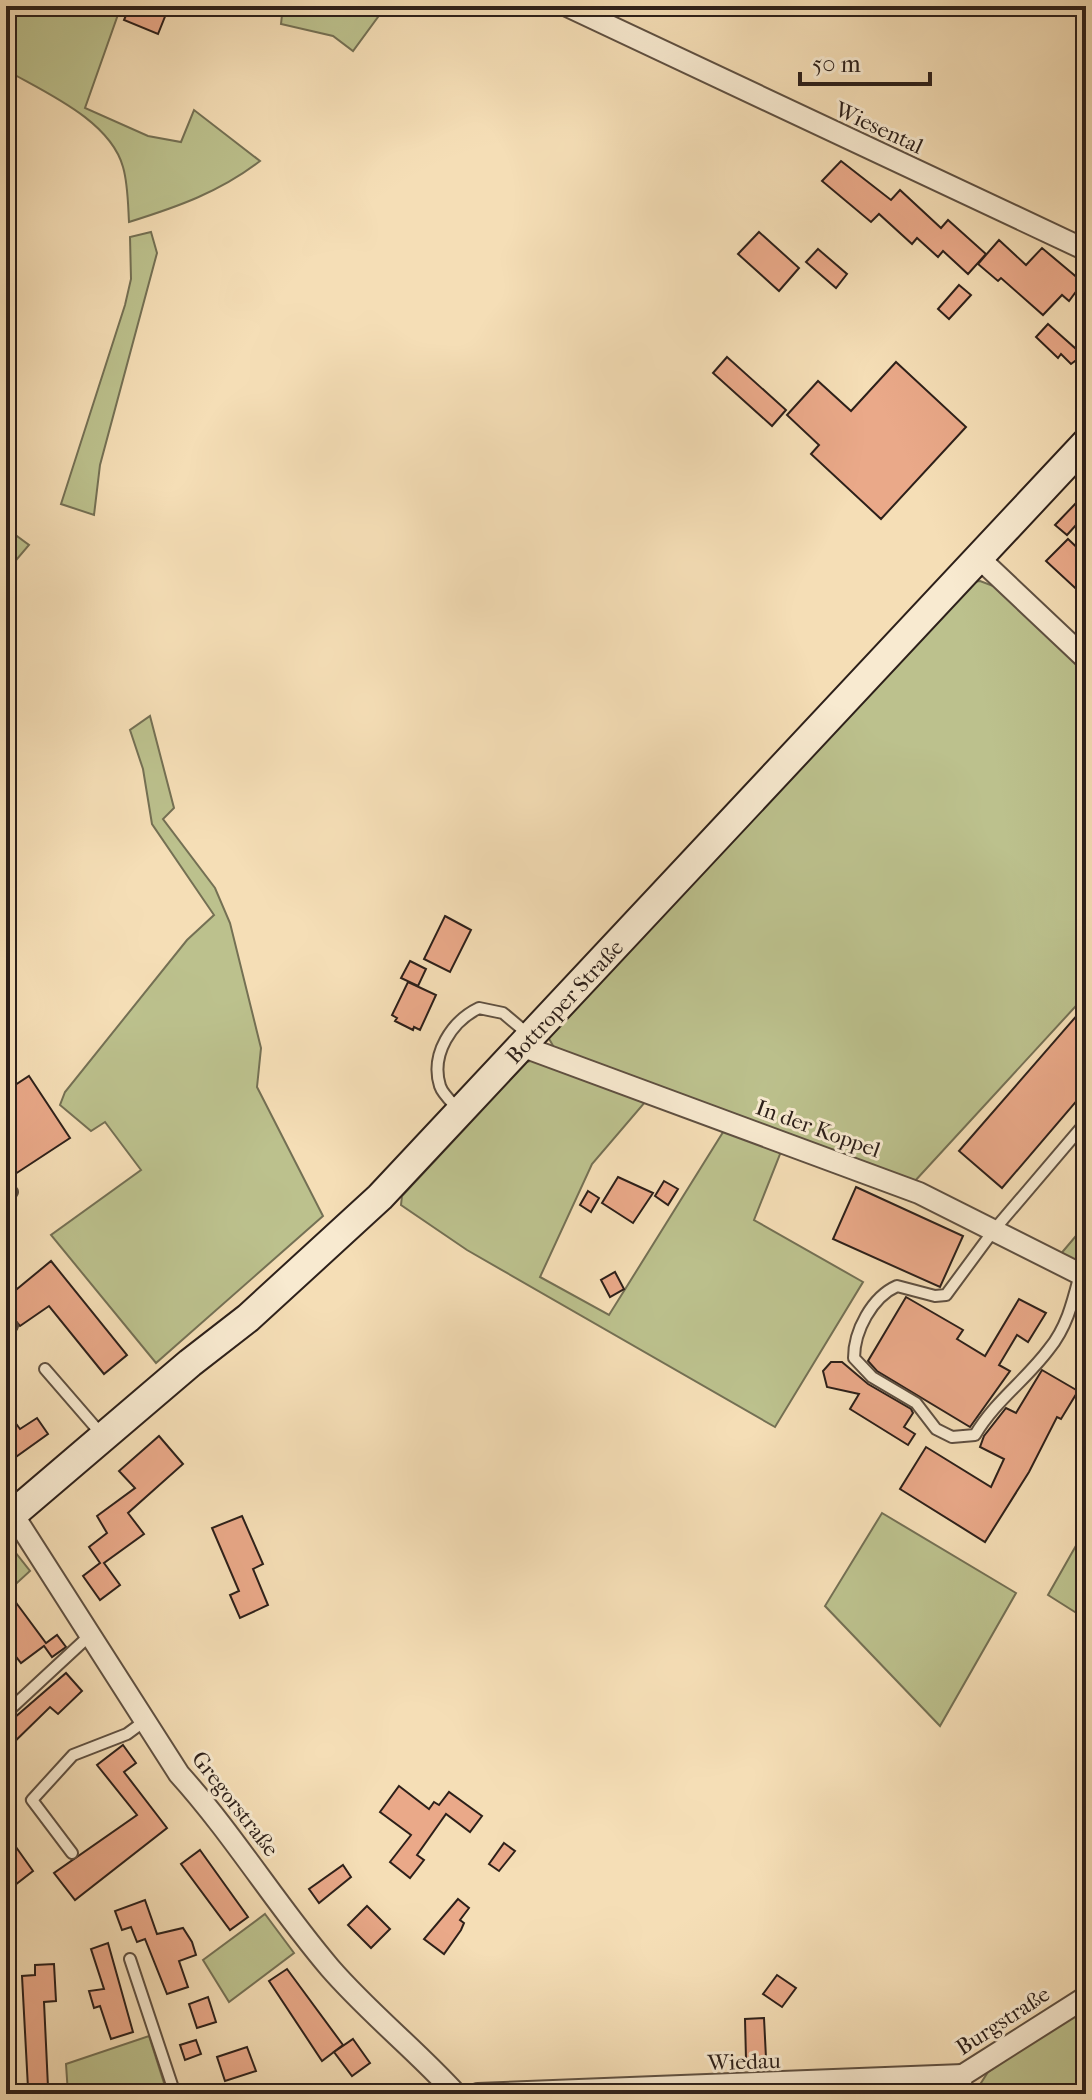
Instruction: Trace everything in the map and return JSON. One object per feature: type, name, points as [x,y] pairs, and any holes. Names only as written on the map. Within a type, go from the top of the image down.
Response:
[{"type":"main road","name":"Bottroper Straße","points":[[8,1513],[248,1318],[380,1197],[1086,443]]},
{"type":"street","name":"Wiesental","points":[[567,6],[1086,250]]},
{"type":"street","points":[[979,558],[1086,659]]},
{"type":"street","name":"In der Koppel","points":[[528,1042],[919,1193],[1083,1276]]},
{"type":"street","name":"Gregorstraße","points":[[8,1513],[179,1774],[210,1808],[328,1965],[368,2010],[456,2094]]},
{"type":"street","name":"Burgstraße","points":[[960,2084],[1086,1997]]},
{"type":"street","name":"Wiedau","points":[[478,2094],[960,2084]]},
{"type":"lane","points":[[461,1112],[439,1083],[438,1065],[453,1027],[479,1008],[492,1009],[528,1042]]},
{"type":"lane","points":[[1083,1276],[1070,1315],[1049,1350],[988,1414],[975,1435],[952,1437],[936,1429],[916,1403],[861,1369],[854,1358],[854,1342],[877,1300],[887,1290],[897,1286],[935,1296],[946,1295],[994,1230],[1086,1122]]},
{"type":"lane","points":[[45,1369],[105,1437]]},
{"type":"lane","points":[[6,1713],[88,1637]]},
{"type":"lane","points":[[72,1853],[32,1800],[73,1755],[127,1734],[146,1720]]},
{"type":"lane","points":[[130,1959],[175,2094]]},
{"type":"green space","points":[[6,6],[121,6],[85,108],[148,136],[181,142],[194,110],[260,161],[198,198],[129,222],[123,167],[105,135],[74,109],[6,70]]},
{"type":"green space","points":[[283,6],[386,6],[353,51],[333,36],[281,24]]},
{"type":"green space","points":[[151,232],[157,253],[100,465],[94,515],[61,504],[125,305],[131,279],[130,237]]},
{"type":"green space","points":[[6,528],[29,545],[6,572]]},
{"type":"green space","points":[[980,581],[996,587],[1086,670],[1086,995],[914,1182],[556,1051],[548,1037],[973,582]]},
{"type":"green space","points":[[150,716],[174,808],[163,819],[215,888],[230,923],[261,1048],[257,1087],[323,1216],[156,1363],[51,1235],[141,1170],[105,1122],[91,1131],[60,1105],[65,1092],[187,940],[214,915],[152,824],[143,769],[130,730]]},
{"type":"green space","points":[[533,1060],[646,1101],[592,1164],[540,1277],[609,1315],[725,1129],[782,1149],[754,1220],[863,1282],[775,1427],[467,1250],[401,1205],[402,1196],[527,1062]]},
{"type":"green space","points":[[1086,1224],[1086,1269],[1059,1256]]},
{"type":"green space","points":[[882,1513],[1016,1593],[940,1726],[825,1606]]},
{"type":"green space","points":[[1086,1528],[1086,1619],[1048,1595]]},
{"type":"green space","points":[[8,1543],[30,1571],[6,1593],[6,1545]]},
{"type":"green space","points":[[265,1914],[294,1953],[229,2002],[203,1960]]},
{"type":"green space","points":[[1086,2006],[1086,2094],[974,2094],[988,2072]]},
{"type":"green space","points":[[149,2036],[164,2083],[159,2094],[68,2094],[66,2064]]},
{"type":"green space","points":[[911,2085],[923,2094],[901,2091],[696,2094]]},
{"type":"building","points":[[130,6],[148,6],[166,14],[158,34],[124,20]]},
{"type":"building","points":[[841,161],[891,200],[900,190],[941,228],[948,220],[986,254],[968,274],[943,251],[938,257],[917,238],[912,244],[879,214],[871,222],[822,181]]},
{"type":"building","points":[[759,232],[799,268],[779,291],[738,254]]},
{"type":"building","points":[[999,240],[1026,265],[1042,248],[1086,285],[1086,303],[1075,293],[1069,301],[1062,295],[1043,315],[1001,278],[998,281],[978,264]]},
{"type":"building","points":[[818,249],[847,274],[836,288],[806,262]]},
{"type":"building","points":[[959,285],[971,295],[949,319],[938,309]]},
{"type":"building","points":[[1048,324],[1075,348],[1086,336],[1086,371],[1075,361],[1071,364],[1061,354],[1058,358],[1036,337]]},
{"type":"building","points":[[727,357],[786,410],[772,426],[713,373]]},
{"type":"building","points":[[896,362],[966,427],[881,519],[811,454],[819,445],[787,415],[818,381],[851,411]]},
{"type":"building","points":[[1076,503],[1086,514],[1067,535],[1055,525]]},
{"type":"building","points":[[1068,539],[1086,556],[1086,598],[1046,561]]},
{"type":"building","points":[[445,916],[471,930],[450,972],[424,959]]},
{"type":"building","points":[[410,961],[426,969],[418,986],[401,978]]},
{"type":"building","points":[[408,982],[436,995],[420,1030],[395,1021],[397,1018],[392,1015]]},
{"type":"building","points":[[1086,1005],[1086,1090],[1002,1188],[959,1151]]},
{"type":"building","points":[[29,1076],[70,1138],[6,1180],[6,1091]]},
{"type":"building","points":[[618,1177],[653,1193],[633,1223],[602,1203]]},
{"type":"building","points":[[664,1181],[678,1189],[668,1205],[655,1196]]},
{"type":"building","points":[[856,1187],[963,1236],[940,1287],[833,1239]]},
{"type":"building","points":[[588,1191],[599,1198],[591,1212],[580,1205]]},
{"type":"building","points":[[51,1261],[127,1355],[104,1374],[49,1306],[20,1326],[6,1310],[6,1273],[17,1289]]},
{"type":"building","points":[[615,1272],[624,1289],[610,1297],[601,1280]]},
{"type":"building","points":[[906,1297],[963,1330],[957,1339],[985,1356],[1019,1299],[1046,1313],[1028,1342],[1017,1335],[999,1365],[1010,1371],[970,1427],[877,1371],[868,1361]]},
{"type":"building","points":[[831,1362],[842,1362],[868,1384],[911,1409],[913,1413],[904,1427],[915,1434],[908,1445],[850,1409],[859,1394],[827,1387],[823,1371]]},
{"type":"building","points":[[1042,1370],[1078,1391],[1061,1419],[1057,1417],[1029,1472],[985,1542],[900,1489],[926,1447],[991,1487],[1004,1459],[980,1447],[984,1436],[1006,1408],[1016,1413]]},
{"type":"building","points":[[6,1410],[20,1429],[37,1418],[48,1434],[6,1464]]},
{"type":"building","points":[[159,1436],[183,1464],[128,1513],[144,1534],[104,1563],[120,1585],[100,1600],[83,1576],[100,1563],[89,1547],[107,1533],[97,1516],[135,1488],[119,1471]]},
{"type":"building","points":[[242,1516],[263,1564],[253,1569],[268,1605],[240,1618],[230,1595],[239,1591],[212,1528]]},
{"type":"building","points":[[17,1604],[46,1643],[57,1635],[66,1647],[52,1657],[44,1646],[21,1663],[6,1644],[6,1612]]},
{"type":"building","points":[[66,1673],[82,1691],[58,1714],[50,1707],[6,1750],[6,1725]]},
{"type":"building","points":[[123,1745],[136,1763],[124,1772],[167,1828],[75,1900],[54,1873],[137,1815],[97,1765]]},
{"type":"building","points":[[399,1786],[429,1809],[434,1802],[439,1805],[449,1792],[482,1816],[470,1832],[446,1814],[417,1855],[424,1860],[410,1878],[390,1862],[411,1835],[380,1812]]},
{"type":"building","points":[[6,1833],[33,1871],[15,1885],[6,1873]]},
{"type":"building","points":[[504,1843],[515,1851],[499,1871],[489,1864]]},
{"type":"building","points":[[200,1850],[248,1917],[230,1930],[181,1864]]},
{"type":"building","points":[[343,1865],[351,1877],[319,1903],[309,1889]]},
{"type":"building","points":[[458,1899],[469,1908],[460,1920],[464,1923],[461,1930],[444,1954],[424,1939]]},
{"type":"building","points":[[145,1900],[157,1934],[183,1928],[192,1942],[196,1955],[179,1961],[188,1987],[167,1994],[145,1939],[137,1942],[131,1927],[122,1930],[115,1911]]},
{"type":"building","points":[[367,1906],[390,1929],[371,1948],[348,1925]]},
{"type":"building","points":[[108,1943],[133,2032],[111,2039],[100,2006],[94,2008],[89,1991],[104,1989],[91,1949]]},
{"type":"building","points":[[54,1964],[56,2001],[44,2002],[48,2087],[28,2088],[22,1976],[35,1975],[35,1965]]},
{"type":"building","points":[[287,1969],[343,2045],[322,2061],[269,1981]]},
{"type":"building","points":[[777,1975],[796,1988],[782,2007],[763,1994]]},
{"type":"building","points":[[208,1997],[216,2022],[197,2028],[189,2004]]},
{"type":"building","points":[[764,2018],[766,2058],[746,2059],[745,2019]]},
{"type":"building","points":[[353,2039],[370,2063],[352,2076],[334,2052]]},
{"type":"building","points":[[196,2040],[201,2054],[185,2060],[180,2045]]},
{"type":"building","points":[[247,2047],[256,2071],[225,2081],[217,2057]]}]
